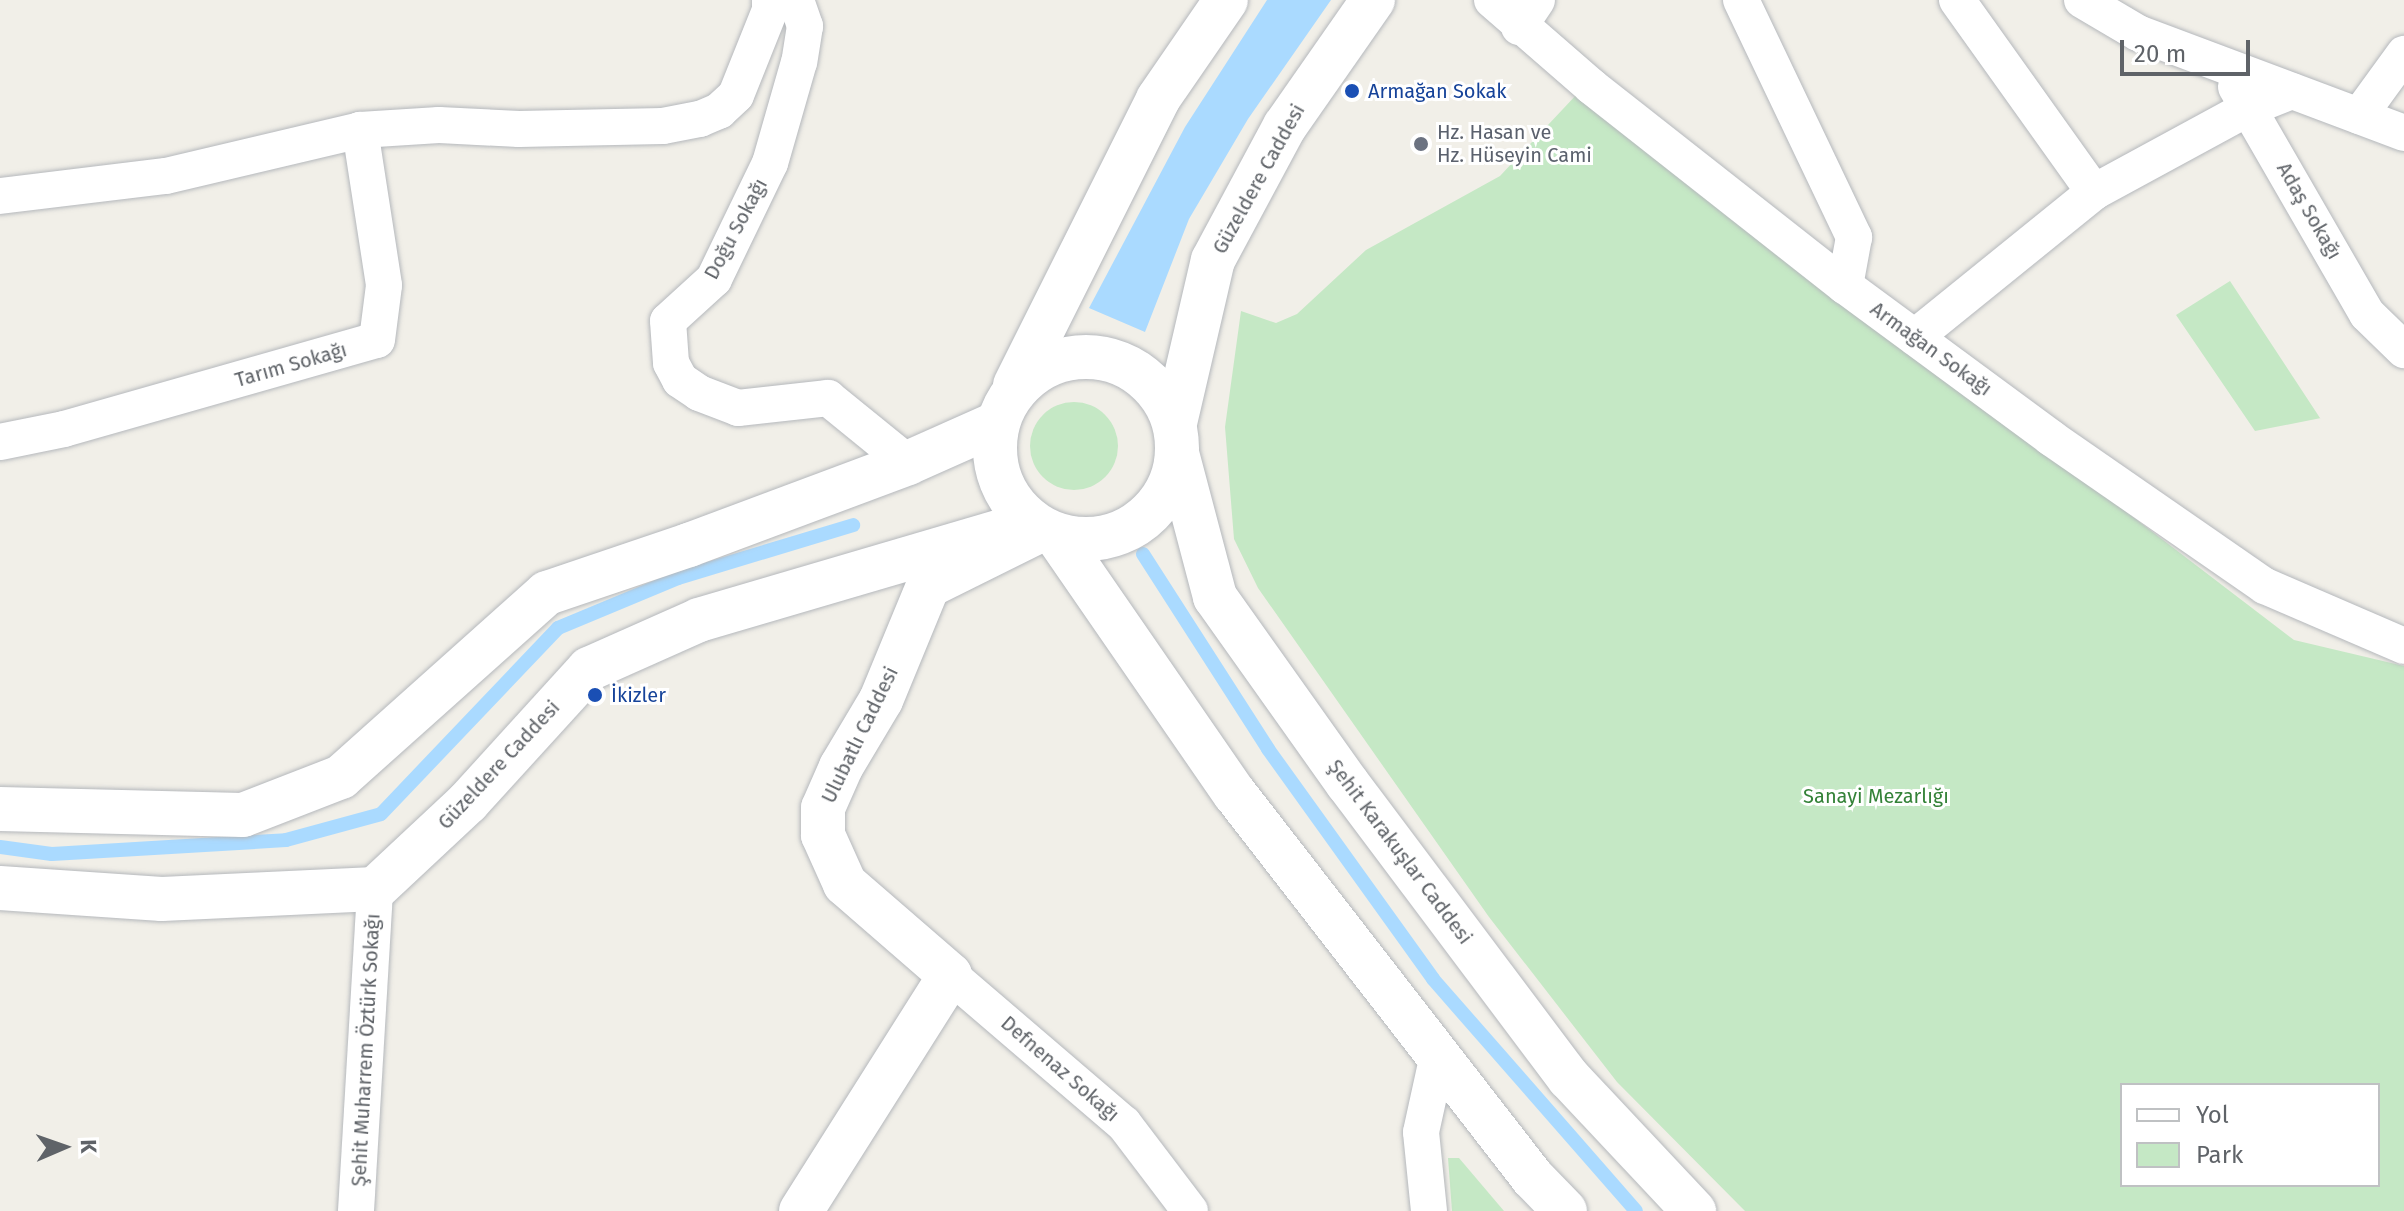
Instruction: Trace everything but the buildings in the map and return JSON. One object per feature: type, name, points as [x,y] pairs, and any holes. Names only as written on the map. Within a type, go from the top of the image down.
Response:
[{"type":"main road","points":[[1226,0],[1158,99],[1003,410],[995,450],[999,478],[1012,502],[1044,528],[1235,794],[1533,1178],[1565,1211]]},
{"type":"main road","name":"Güzeldere Caddesi","points":[[1176,438],[1213,260],[1285,126],[1373,0]]},
{"type":"main road","points":[[0,809],[243,815],[341,777],[547,593],[689,545],[908,463],[1003,410],[1029,375],[1056,361],[1085,355],[1114,360],[1141,374],[1162,396],[1176,438],[1172,480],[1157,505],[1137,524],[1112,536],[1084,540],[1044,528]]},
{"type":"main road","name":"Şehit Karakuşlar Caddesi","points":[[1176,438],[1215,597],[1348,784],[1569,1078],[1694,1211]]},
{"type":"main road","name":"Güzeldere Caddesi","points":[[375,889],[468,802],[589,669],[699,620],[1044,528]]},
{"type":"main road","name":"Ulubatlı Caddesi","points":[[950,975],[845,884],[823,835],[823,808],[841,767],[881,700],[928,586],[1044,528]]},
{"type":"main road","points":[[0,888],[162,899],[375,889]]},
{"type":"main road","points":[[801,1211],[950,975]]},
{"type":"street","points":[[0,196],[166,176],[360,130],[439,125],[519,129],[663,126],[700,119],[719,111],[736,95],[770,10],[770,0]]},
{"type":"street","name":"Doğu Sokağı","points":[[796,0],[805,26],[799,62],[770,163],[714,279],[668,321],[671,363],[680,380],[689,387],[738,408],[828,398],[908,463]]},
{"type":"street","name":"Armağan Sokağı","points":[[1492,0],[1528,14],[1845,286],[2051,438],[2265,586],[2404,646]]},
{"type":"street","points":[[1741,0],[1854,237],[1845,286]]},
{"type":"street","points":[[1957,0],[2094,192]]},
{"type":"street","points":[[2082,0],[2138,33],[2404,133]]},
{"type":"street","points":[[2359,116],[2404,54]]},
{"type":"street","name":"Adaş Sokağı","points":[[2223,65],[2367,314],[2404,350]]},
{"type":"street","points":[[1915,337],[2094,192],[2249,108],[2292,91]]},
{"type":"street","name":"Tarım Sokağı","points":[[0,442],[64,429],[377,340],[384,285],[360,130]]},
{"type":"street","name":"Şehit Muharrem Öztürk Sokağı","points":[[356,1211],[375,889]]},
{"type":"street","name":"Defnenaz Sokağı","points":[[950,975],[1124,1124],[1190,1211]]},
{"type":"street","points":[[1429,1211],[1421,1132],[1438,1055]]},
{"type":"green space","name":"Sanayi Mezarlığı","points":[[1578,93],[2294,640],[2404,666],[2404,1211],[1745,1211],[1617,1082],[1489,917],[1258,588],[1234,539],[1225,427],[1241,311],[1276,323],[1297,314],[1366,250],[1500,176]]},
{"type":"green space","points":[[2230,281],[2321,418],[2255,431],[2176,315]]},
{"type":"green space","points":[[1074,402],[1091,405],[1105,415],[1115,429],[1118,446],[1115,463],[1105,477],[1091,487],[1074,490],[1057,487],[1043,477],[1033,463],[1030,446],[1033,429],[1043,415],[1057,405]]},
{"type":"green space","points":[[1448,1158],[1459,1158],[1504,1211],[1452,1211]]},
{"type":"water","points":[[1267,0],[1331,0],[1248,119],[1189,219],[1145,332],[1089,308],[1185,127]]},
{"type":"waterway","points":[[0,847],[52,854],[286,840],[381,814],[558,628],[678,578],[853,525]]},
{"type":"waterway","points":[[1143,554],[1268,749],[1433,979],[1636,1211]]},
{"type":"place","name":"Armağan Sokak","points":[[1352,91]]},
{"type":"place","name":"Hz. Hasan ve Hz. Hüseyin Cami","points":[[1421,144]]},
{"type":"place","name":"İkizler","points":[[595,695]]}]
